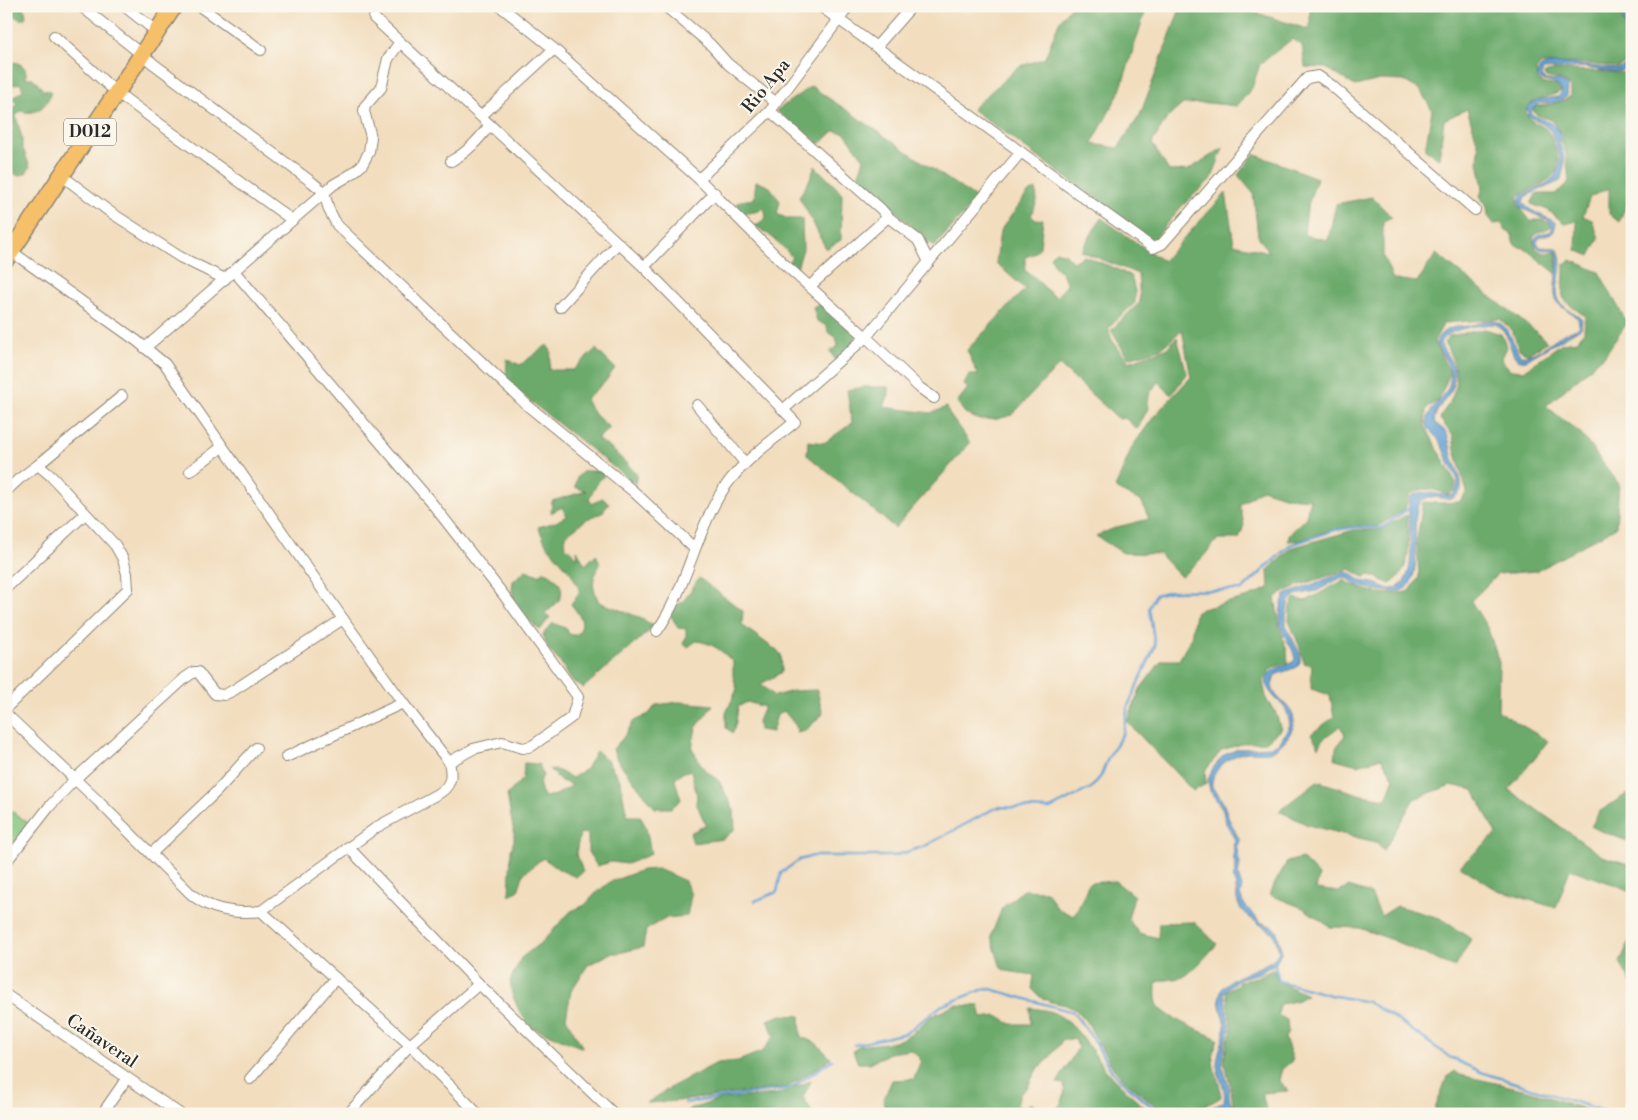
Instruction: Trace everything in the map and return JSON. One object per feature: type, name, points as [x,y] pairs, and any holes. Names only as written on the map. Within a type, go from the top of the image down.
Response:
[{"type":"main road","name":"D012","points":[[8,253],[174,6]]},
{"type":"street","points":[[81,6],[141,54],[294,167],[324,192],[329,210],[337,225],[528,406],[633,491],[694,548]]},
{"type":"street","points":[[124,6],[157,32]]},
{"type":"street","points":[[199,6],[261,50]]},
{"type":"street","points":[[665,6],[710,44],[728,64],[888,218],[918,240],[929,262]]},
{"type":"street","points":[[820,6],[1153,248],[1158,247],[1306,78],[1318,76],[1475,210]]},
{"type":"street","name":"Rio Apa","points":[[699,179],[773,107],[849,6]]},
{"type":"street","points":[[876,47],[912,6]]},
{"type":"street","points":[[508,8],[715,193],[783,263],[920,388],[934,398]]},
{"type":"street","points":[[374,18],[644,267],[795,422],[745,463],[720,495],[694,548],[681,585],[664,621],[657,631]]},
{"type":"street","points":[[54,36],[116,92],[292,220]]},
{"type":"street","points":[[145,348],[333,184],[362,165],[369,152],[371,137],[364,111],[381,88],[388,59],[400,42]]},
{"type":"street","points":[[482,116],[554,49]]},
{"type":"street","points":[[451,161],[463,155],[490,125]]},
{"type":"street","points":[[784,409],[866,337],[1021,152]]},
{"type":"street","points":[[61,175],[110,212],[180,257],[224,279]]},
{"type":"street","points":[[644,267],[715,193]]},
{"type":"street","points":[[810,286],[888,218]]},
{"type":"street","points":[[560,307],[618,243]]},
{"type":"street","points":[[6,714],[76,779],[200,902],[217,909],[244,913],[261,911],[377,827],[423,804],[448,787],[451,781],[449,762],[403,703],[164,364],[145,348],[8,253]]},
{"type":"street","points":[[234,271],[431,502],[506,598],[578,697],[572,717],[532,746],[523,748],[502,742],[473,749],[449,762]]},
{"type":"street","points":[[6,491],[122,396]]},
{"type":"street","points":[[698,405],[745,463]]},
{"type":"street","points":[[190,471],[222,447]]},
{"type":"street","points":[[6,708],[128,589],[127,574],[115,545],[51,476],[38,465]]},
{"type":"street","points":[[6,588],[85,514]]},
{"type":"street","points":[[6,862],[49,807],[76,779],[185,678],[194,672],[198,672],[215,694],[224,695],[343,619]]},
{"type":"street","points":[[286,757],[403,703]]},
{"type":"street","points":[[151,854],[216,792],[256,748]]},
{"type":"street","points":[[348,847],[479,984],[614,1114]]},
{"type":"street","points":[[261,911],[410,1044],[478,1114]]},
{"type":"street","points":[[250,1079],[336,978]]},
{"type":"street","points":[[348,1114],[410,1044],[479,984]]},
{"type":"street","name":"Cañaveral","points":[[6,995],[180,1114]]},
{"type":"street","points":[[102,1114],[127,1078]]},
{"type":"green space","points":[[10,6],[24,6],[26,16],[24,19],[16,17],[10,10]]},
{"type":"green space","points":[[1071,6],[1147,6],[1120,91],[1092,144],[1118,148],[1140,115],[1181,6],[1235,6],[1310,30],[1310,6],[1610,6],[1622,11],[1623,20],[1632,44],[1632,57],[1617,67],[1579,63],[1541,64],[1536,70],[1537,79],[1545,84],[1557,86],[1561,91],[1535,101],[1527,108],[1525,113],[1530,119],[1544,127],[1550,134],[1558,157],[1558,165],[1551,178],[1518,197],[1518,205],[1530,220],[1543,220],[1551,225],[1551,228],[1538,232],[1533,238],[1535,246],[1541,252],[1556,252],[1557,274],[1524,248],[1516,246],[1513,242],[1512,234],[1506,231],[1501,223],[1494,224],[1488,216],[1487,207],[1480,196],[1483,188],[1478,162],[1479,147],[1467,109],[1444,120],[1439,158],[1425,150],[1432,110],[1420,90],[1404,81],[1380,80],[1355,86],[1326,68],[1305,67],[1302,45],[1292,39],[1260,64],[1252,88],[1237,106],[1208,103],[1183,104],[1167,118],[1152,143],[1169,171],[1188,170],[1223,148],[1212,178],[1181,207],[1153,241],[972,109],[1018,67],[1045,58],[1059,22]]},
{"type":"green space","points":[[14,62],[24,67],[26,78],[33,78],[43,90],[51,91],[44,105],[36,111],[21,111],[16,116],[22,138],[22,146],[30,167],[26,173],[19,176],[13,173],[12,165],[6,162],[6,135],[13,130],[11,116],[17,103],[11,99],[23,90],[20,83],[6,87],[6,65],[9,68]]},
{"type":"green space","points":[[1632,69],[1632,192],[1619,222],[1609,214],[1609,188],[1590,197],[1583,216],[1592,220],[1599,238],[1590,256],[1576,250],[1577,221],[1565,224],[1548,210],[1531,204],[1536,194],[1555,194],[1569,182],[1566,153],[1561,140],[1562,135],[1552,120],[1537,115],[1533,111],[1536,106],[1555,104],[1571,96],[1571,87],[1561,80],[1545,77],[1544,74],[1558,70],[1624,73]]},
{"type":"green space","points":[[811,86],[977,199],[934,247],[858,176],[864,159],[845,133],[834,131],[820,144],[776,111]]},
{"type":"green space","points":[[1254,154],[1317,178],[1307,208],[1304,235],[1328,240],[1336,204],[1372,197],[1392,217],[1383,221],[1383,256],[1393,279],[1417,282],[1436,254],[1547,342],[1528,354],[1519,349],[1512,330],[1500,319],[1444,323],[1434,341],[1450,373],[1438,401],[1426,409],[1425,426],[1456,483],[1454,491],[1447,495],[1428,489],[1413,492],[1409,495],[1405,509],[1377,527],[1356,526],[1327,531],[1301,540],[1288,541],[1289,535],[1306,517],[1310,499],[1287,497],[1262,489],[1240,505],[1244,525],[1239,539],[1218,539],[1202,558],[1181,577],[1159,554],[1123,553],[1096,536],[1117,527],[1149,519],[1142,502],[1115,488],[1132,447],[1155,415],[1191,377],[1182,330],[1160,349],[1128,358],[1111,330],[1140,302],[1138,274],[1081,251],[1101,218],[1163,261],[1226,193],[1234,244],[1269,252],[1258,236],[1253,193],[1238,175]]},
{"type":"green space","points":[[815,166],[842,193],[841,240],[826,249],[799,197],[809,181]]},
{"type":"green space","points":[[756,181],[770,187],[780,201],[777,214],[788,219],[802,219],[803,249],[796,271],[785,266],[792,257],[788,252],[755,226],[766,218],[765,210],[762,208],[759,211],[739,215],[737,204],[740,201],[754,199]]},
{"type":"green space","points":[[1036,189],[1037,201],[1031,216],[1036,220],[1043,219],[1040,247],[1034,254],[1025,257],[1025,271],[1056,297],[1067,285],[1062,272],[1056,268],[1050,256],[1056,251],[1066,254],[1072,262],[1084,256],[1131,276],[1135,291],[1135,303],[1108,329],[1112,340],[1129,362],[1166,349],[1177,337],[1187,374],[1171,395],[1158,381],[1149,395],[1148,409],[1137,429],[1125,418],[1119,419],[1059,365],[1012,415],[998,419],[979,420],[965,413],[957,402],[968,388],[964,385],[969,375],[978,375],[967,350],[1025,289],[996,263],[1000,231],[1027,194]]},
{"type":"green space","points":[[1571,260],[1599,272],[1627,323],[1605,355],[1546,406],[1580,433],[1619,484],[1616,527],[1537,571],[1498,574],[1471,601],[1488,629],[1499,662],[1498,711],[1548,741],[1509,790],[1602,856],[1632,865],[1632,895],[1627,889],[1570,869],[1556,908],[1497,890],[1460,866],[1496,834],[1474,790],[1451,785],[1414,799],[1384,850],[1375,842],[1308,825],[1279,811],[1317,781],[1362,795],[1386,799],[1394,778],[1381,758],[1358,765],[1335,759],[1336,748],[1345,735],[1340,726],[1325,737],[1319,747],[1311,734],[1334,717],[1330,695],[1311,689],[1312,665],[1304,663],[1289,621],[1290,607],[1294,598],[1306,601],[1344,580],[1359,588],[1376,592],[1393,594],[1410,591],[1419,577],[1417,540],[1423,502],[1459,502],[1467,492],[1453,436],[1440,419],[1450,402],[1456,378],[1454,364],[1444,342],[1449,336],[1485,329],[1501,334],[1507,347],[1501,360],[1511,370],[1524,371],[1562,343],[1577,341],[1584,331],[1585,316],[1568,303],[1562,295],[1564,264]]},
{"type":"green space","points":[[821,303],[865,337],[836,361],[830,351],[838,346],[836,337],[828,332],[827,326],[817,321],[813,307]]},
{"type":"green space","points":[[547,345],[551,351],[549,370],[573,370],[596,349],[615,368],[605,382],[586,399],[593,413],[610,428],[597,439],[614,451],[637,474],[635,484],[506,382],[507,359],[520,365]]},
{"type":"green space","points":[[864,387],[888,387],[889,394],[884,407],[931,413],[947,407],[949,414],[970,443],[895,528],[807,455],[808,441],[824,443],[852,423],[847,390]]},
{"type":"green space","points":[[584,471],[606,473],[598,482],[589,499],[592,504],[602,498],[609,503],[602,513],[587,519],[566,535],[565,546],[578,558],[577,550],[585,565],[596,554],[600,564],[595,574],[594,587],[599,602],[636,616],[655,626],[583,688],[571,680],[561,663],[548,649],[543,634],[553,623],[567,629],[568,633],[576,635],[580,631],[582,623],[571,604],[580,591],[571,573],[546,544],[538,527],[556,522],[566,516],[562,507],[551,513],[552,501],[586,491],[575,487],[577,477]]},
{"type":"green space","points":[[1407,515],[1408,553],[1406,562],[1398,578],[1390,584],[1371,575],[1364,577],[1350,569],[1297,586],[1275,597],[1288,663],[1271,668],[1263,683],[1267,701],[1275,711],[1281,729],[1266,742],[1245,743],[1222,750],[1205,771],[1206,784],[1193,791],[1127,722],[1140,689],[1162,660],[1179,660],[1191,638],[1195,613],[1202,609],[1249,597],[1269,588],[1268,570],[1291,548],[1354,530],[1379,530]]},
{"type":"green space","points":[[526,570],[536,574],[542,574],[544,571],[558,581],[561,586],[560,598],[557,603],[544,613],[550,617],[540,630],[515,606],[512,589],[513,581]]},
{"type":"green space","points":[[699,578],[743,611],[742,625],[781,654],[782,672],[761,684],[774,696],[793,691],[817,690],[823,714],[805,731],[797,733],[796,726],[784,711],[777,715],[772,732],[759,730],[758,721],[764,707],[747,702],[738,707],[733,733],[726,728],[726,713],[737,689],[733,676],[733,662],[721,651],[707,643],[696,641],[688,647],[683,644],[686,637],[686,629],[678,628],[669,612],[685,599]]},
{"type":"green space","points":[[679,702],[713,705],[696,728],[692,748],[703,768],[719,781],[734,810],[735,829],[723,839],[693,843],[690,833],[706,825],[696,803],[697,796],[691,770],[681,773],[675,780],[681,800],[671,808],[655,808],[617,760],[613,749],[634,721],[649,714],[656,705]]},
{"type":"green space","points":[[596,751],[607,760],[620,780],[627,816],[640,816],[646,827],[651,854],[627,864],[611,862],[597,866],[588,852],[588,834],[580,833],[576,853],[583,872],[576,877],[560,870],[543,858],[524,873],[518,891],[509,895],[511,851],[514,833],[507,795],[523,778],[524,763],[539,764],[543,776],[539,782],[543,797],[556,795],[573,785],[561,781],[549,769],[559,771],[572,778],[586,769]]},
{"type":"green space","points":[[1632,793],[1632,843],[1591,827],[1599,812],[1625,795]]},
{"type":"green space","points":[[6,807],[31,825],[6,853]]},
{"type":"green space","points":[[1302,858],[1319,876],[1316,889],[1339,892],[1348,887],[1371,894],[1381,916],[1397,906],[1440,918],[1471,939],[1455,968],[1390,939],[1359,928],[1330,927],[1303,908],[1270,895],[1287,862]]},
{"type":"green space","points":[[658,869],[685,881],[691,895],[687,916],[665,918],[646,930],[643,947],[612,953],[588,965],[571,991],[566,1018],[583,1048],[531,1027],[520,1013],[512,994],[510,981],[521,958],[543,941],[571,911],[585,905],[610,882],[642,870]]},
{"type":"green space","points":[[1115,881],[1134,896],[1128,919],[1139,933],[1158,938],[1159,923],[1194,922],[1217,944],[1187,975],[1156,983],[1156,1001],[1160,1008],[1175,1019],[1218,1039],[1213,1064],[1221,1097],[1209,1104],[1197,1107],[1183,1106],[1173,1111],[1156,1107],[1114,1069],[1089,1025],[1076,1010],[1040,997],[1032,989],[1034,975],[1006,971],[1001,968],[991,936],[1002,908],[1023,890],[1047,891],[1057,908],[1073,916],[1089,883]]},
{"type":"green space","points":[[1632,935],[1632,985],[1620,962]]},
{"type":"green space","points":[[1274,969],[1278,981],[1307,995],[1296,1001],[1280,1004],[1278,1015],[1287,1020],[1288,1031],[1285,1038],[1293,1060],[1282,1069],[1279,1080],[1288,1091],[1262,1093],[1266,1109],[1265,1114],[1211,1114],[1222,1113],[1232,1107],[1233,1104],[1230,1083],[1224,1063],[1227,1041],[1232,1031],[1226,991],[1233,988],[1240,981],[1257,977]]},
{"type":"green space","points":[[955,1005],[979,1006],[982,1018],[997,1016],[1011,1024],[1031,1024],[1030,1008],[1056,1014],[1071,1025],[1109,1074],[1145,1108],[1145,1114],[1051,1114],[1058,1108],[1063,1097],[1064,1084],[1057,1083],[1078,1048],[1075,1038],[1062,1041],[1047,1061],[1037,1069],[1027,1088],[1020,1094],[1017,1105],[1022,1108],[1032,1103],[1036,1114],[888,1114],[883,1101],[892,1080],[914,1079],[921,1060],[911,1050],[890,1053],[870,1063],[858,1063],[853,1051],[859,1046],[895,1042],[910,1035],[930,1017]]},
{"type":"green space","points":[[781,1015],[800,1016],[801,1037],[816,1043],[831,1058],[788,1087],[678,1101],[647,1103],[673,1086],[717,1063],[738,1061],[763,1051],[774,1036],[768,1020]]},
{"type":"green space","points":[[1455,1071],[1460,1075],[1531,1091],[1598,1114],[1433,1114],[1447,1077]]},
{"type":"green space","points":[[811,1081],[803,1097],[813,1114],[684,1114],[688,1110],[721,1099],[777,1094]]},
{"type":"water","points":[[1613,6],[1621,6],[1627,9],[1632,27],[1632,36],[1624,22],[1624,11]]},
{"type":"water","points":[[1632,60],[1632,67],[1621,71],[1584,67],[1543,70],[1541,76],[1545,80],[1560,81],[1568,86],[1567,96],[1554,102],[1539,103],[1531,111],[1532,115],[1549,122],[1559,131],[1564,163],[1560,181],[1526,196],[1523,201],[1532,211],[1556,223],[1554,232],[1540,237],[1537,242],[1540,247],[1557,248],[1561,262],[1557,290],[1558,296],[1562,305],[1582,319],[1581,328],[1526,360],[1520,360],[1515,357],[1506,334],[1495,324],[1464,328],[1444,338],[1440,343],[1453,366],[1454,379],[1452,389],[1434,419],[1435,423],[1448,436],[1453,459],[1460,475],[1460,491],[1457,496],[1451,499],[1434,497],[1424,499],[1418,507],[1415,564],[1413,577],[1407,587],[1396,592],[1383,591],[1358,586],[1347,578],[1342,577],[1317,591],[1295,595],[1289,601],[1286,626],[1300,654],[1300,662],[1297,667],[1275,675],[1272,686],[1277,696],[1291,710],[1293,715],[1294,721],[1289,736],[1272,751],[1242,753],[1229,759],[1218,769],[1212,780],[1212,787],[1222,800],[1240,841],[1237,849],[1240,864],[1238,876],[1242,887],[1240,894],[1243,903],[1260,922],[1273,927],[1277,932],[1282,952],[1276,963],[1260,973],[1241,978],[1224,992],[1230,1030],[1225,1042],[1222,1065],[1229,1087],[1229,1097],[1232,1106],[1223,1112],[1197,1114],[1224,1102],[1225,1097],[1217,1065],[1225,1027],[1219,998],[1222,989],[1235,978],[1270,962],[1279,951],[1274,934],[1249,917],[1240,908],[1233,879],[1236,868],[1233,856],[1235,840],[1226,823],[1222,808],[1210,791],[1208,780],[1213,768],[1224,755],[1238,749],[1271,747],[1280,742],[1290,725],[1286,710],[1268,689],[1267,684],[1267,678],[1270,673],[1295,660],[1293,651],[1282,630],[1280,619],[1285,595],[1345,572],[1362,581],[1378,584],[1388,589],[1401,585],[1407,576],[1410,564],[1410,497],[1426,492],[1453,495],[1455,492],[1458,483],[1457,477],[1449,464],[1440,442],[1427,426],[1429,414],[1444,395],[1449,385],[1450,370],[1437,344],[1439,336],[1454,327],[1488,321],[1496,322],[1500,323],[1507,330],[1520,355],[1526,355],[1538,351],[1579,326],[1576,317],[1559,305],[1555,297],[1558,265],[1557,252],[1542,250],[1534,242],[1538,235],[1550,232],[1553,227],[1547,220],[1521,208],[1520,205],[1519,200],[1522,195],[1546,184],[1555,176],[1560,165],[1560,156],[1551,131],[1528,116],[1527,108],[1537,100],[1558,97],[1562,92],[1555,84],[1537,77],[1539,69],[1544,65],[1565,64],[1619,68]]},
{"type":"waterway","points":[[755,901],[777,892],[781,873],[799,860],[813,856],[894,856],[925,846],[997,807],[1050,809],[1091,788],[1101,776],[1108,758],[1123,733],[1128,706],[1155,646],[1149,608],[1155,595],[1171,591],[1242,590],[1290,545],[1335,530],[1356,527],[1381,528],[1411,507]]},
{"type":"waterway","points":[[1274,961],[1279,981],[1330,995],[1368,1002],[1396,1019],[1451,1058],[1481,1072],[1613,1114]]},
{"type":"waterway","points":[[854,1045],[906,1033],[941,1006],[987,988],[1073,1012],[1091,1036],[1113,1073],[1160,1114]]},
{"type":"waterway","points":[[685,1103],[791,1088],[832,1060]]}]
